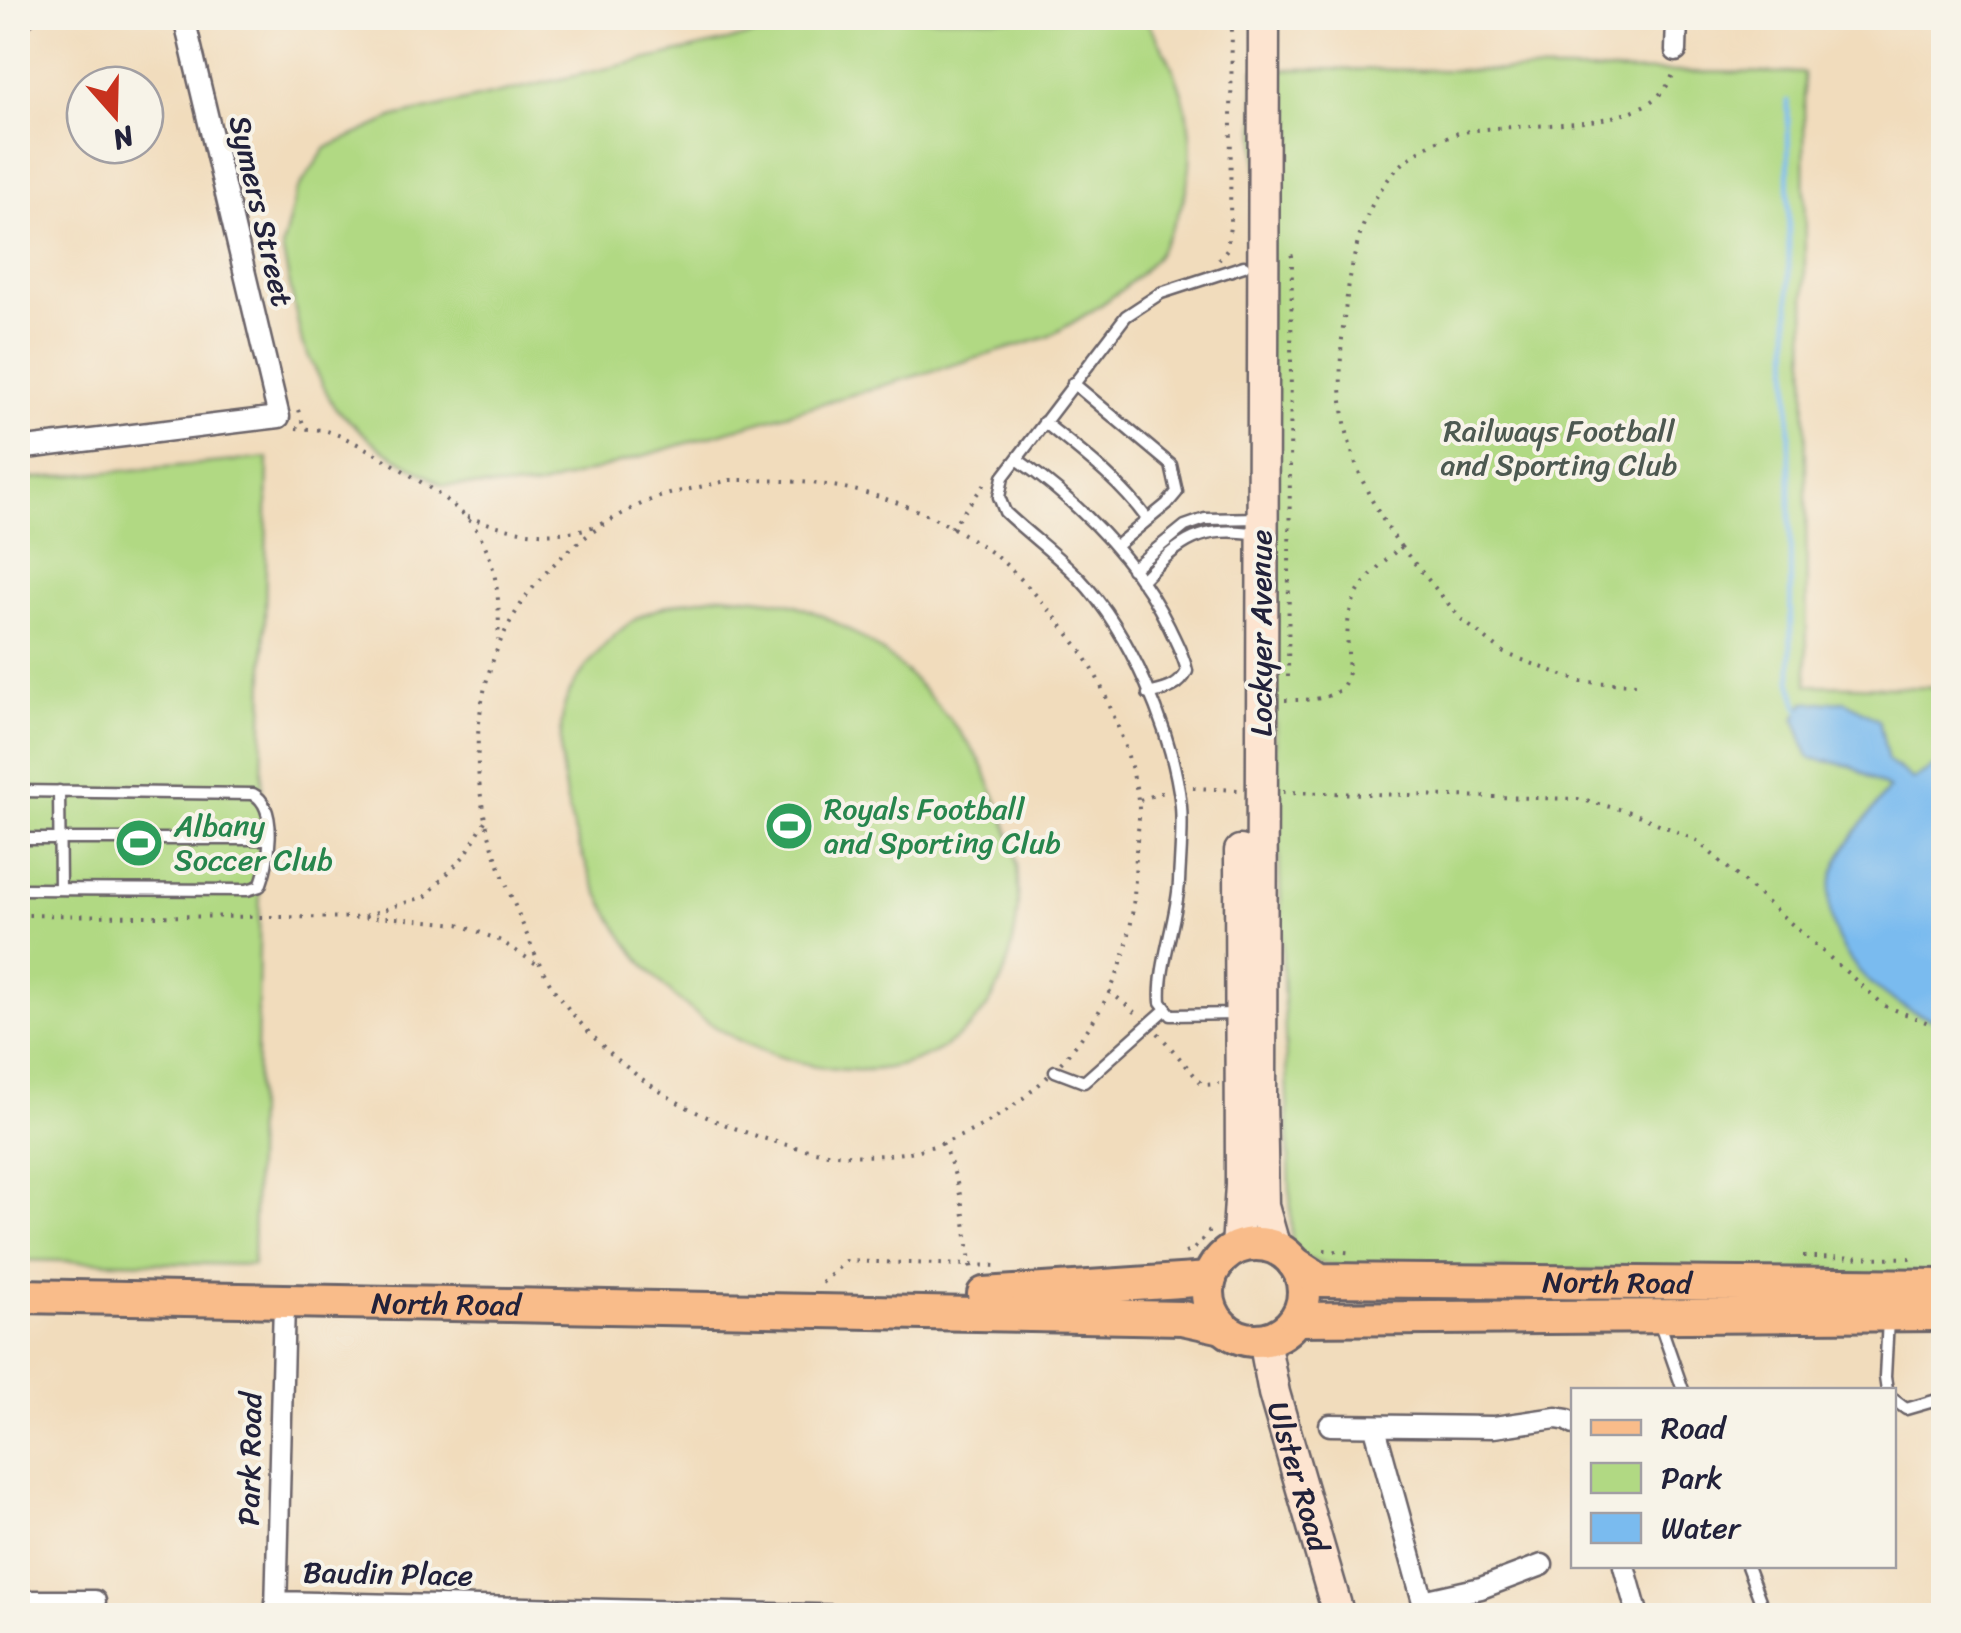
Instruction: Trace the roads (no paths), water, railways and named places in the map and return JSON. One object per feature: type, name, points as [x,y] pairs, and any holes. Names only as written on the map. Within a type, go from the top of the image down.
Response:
[{"type":"main road","name":"Lockyer Avenue","points":[[1244,18],[1231,264],[1260,698],[1251,791]]},
{"type":"main road","name":"Lockyer Avenue","points":[[1237,1248],[1250,1015],[1251,525],[1264,18]]},
{"type":"main road","name":"Lockyer Avenue","points":[[1250,1015],[1263,1206],[1284,1256]]},
{"type":"main road","points":[[1250,1244],[1284,1256],[1300,1274],[1304,1297],[1296,1319],[1282,1332],[1264,1339],[1242,1338],[1223,1327],[1210,1304],[1210,1279],[1225,1255],[1237,1248],[1250,1244]]},
{"type":"main road","name":"North Road","points":[[1284,1256],[1320,1280],[1944,1286]]},
{"type":"main road","name":"North Road","points":[[876,1310],[972,1294],[1210,1279]]},
{"type":"main road","name":"North Road","points":[[18,1296],[876,1310],[1182,1318],[1223,1327]]},
{"type":"main road","name":"North Road","points":[[1296,1319],[1944,1314]]},
{"type":"main road","name":"Ulster Road","points":[[1264,1339],[1274,1392],[1339,1616]]},
{"type":"street","name":"Symers Street","points":[[18,448],[278,417],[184,18]]},
{"type":"street","points":[[1676,52],[1677,18]]},
{"type":"street","name":"Park Road","points":[[276,1609],[284,1303]]},
{"type":"street","points":[[1330,1425],[1494,1427],[1556,1418],[1571,1422]]},
{"type":"street","points":[[1375,1428],[1425,1608],[1542,1565]]},
{"type":"street","points":[[1625,1568],[1638,1616]]},
{"type":"street","points":[[18,1601],[95,1602]]},
{"type":"street","name":"Baudin Place","points":[[276,1609],[858,1616]]},
{"type":"lane","points":[[1231,264],[1161,292],[1126,316],[1016,459],[999,487],[999,497],[1006,512],[1092,594],[1110,619],[1171,750],[1181,807],[1178,906],[1160,993],[1165,1010],[1170,1016],[1195,1018],[1250,1015]]},
{"type":"lane","points":[[1073,383],[1171,465],[1178,492],[1116,546]]},
{"type":"lane","points":[[1044,422],[1109,474],[1148,520]]},
{"type":"lane","points":[[1016,459],[1048,481],[1116,546],[1162,612],[1187,671],[1174,686],[1148,694]]},
{"type":"lane","points":[[1132,569],[1185,526],[1205,518],[1251,525]]},
{"type":"lane","points":[[1141,580],[1192,536],[1251,525]]},
{"type":"lane","points":[[18,791],[253,794],[262,799],[268,810],[266,873],[260,886],[247,890],[18,890]]},
{"type":"lane","points":[[60,791],[60,889]]},
{"type":"lane","points":[[18,839],[268,839]]},
{"type":"lane","points":[[1055,1071],[1084,1082],[1165,1010]]},
{"type":"lane","points":[[1888,1312],[1888,1388]]},
{"type":"lane","points":[[1657,1315],[1682,1388]]},
{"type":"lane","points":[[1896,1405],[1906,1409],[1944,1398]]},
{"type":"lane","points":[[1747,1568],[1766,1616]]},
{"type":"water","points":[[1845,701],[1879,720],[1888,761],[1913,780],[1943,761],[1943,1022],[1898,1004],[1877,989],[1844,950],[1834,928],[1829,904],[1836,866],[1848,843],[1889,789],[1851,766],[1809,758],[1795,718],[1805,703]]},
{"type":"waterway","points":[[1788,101],[1791,681],[1800,711]]},
{"type":"place","name":"Royals Football and Sporting Club","points":[[789,826]]},
{"type":"place","name":"Albany Soccer Club","points":[[139,843]]},
{"type":"park label","name":"Railways Football and Sporting Club","points":[[1559,448]]}]
